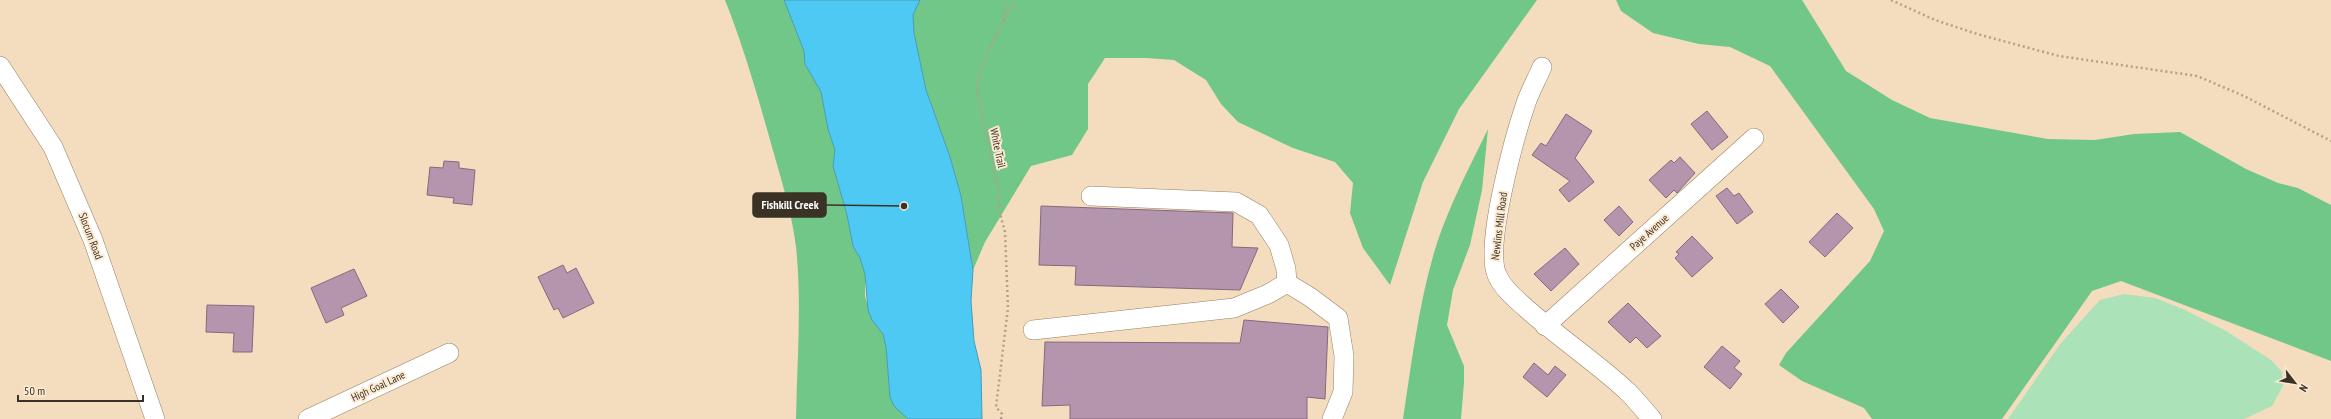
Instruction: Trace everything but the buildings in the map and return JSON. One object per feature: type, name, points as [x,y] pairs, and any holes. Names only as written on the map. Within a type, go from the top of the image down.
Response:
[{"type":"street","name":"Slocum Road","points":[[0,66],[53,147],[93,240],[155,419]]},
{"type":"street","name":"Newlins Mill Road","points":[[1542,67],[1526,101],[1511,153],[1500,204],[1494,265],[1497,275],[1510,294],[1545,326],[1628,392],[1652,419]]},
{"type":"street","name":"Paye Avenue","points":[[1545,326],[1754,138]]},
{"type":"street","points":[[1091,196],[1236,202],[1259,214],[1279,245],[1286,269],[1287,283]]},
{"type":"street","points":[[1033,330],[1234,308],[1268,294],[1287,283]]},
{"type":"street","points":[[1287,283],[1310,297],[1338,318],[1344,356],[1342,392],[1332,419]]},
{"type":"street","name":"High Goal Lane","points":[[308,419],[449,353]]},
{"type":"path","points":[[1002,22],[1006,0]]},
{"type":"path","name":"White Trail","points":[[1001,419],[1002,414],[996,407],[1008,308],[1005,232],[999,210],[998,188],[977,92],[980,70],[1002,22],[1016,0]]},
{"type":"path","points":[[1891,0],[1935,20],[1978,34],[2060,56],[2196,76],[2244,96],[2331,141]]},
{"type":"green space","points":[[725,0],[784,0],[804,51],[805,64],[821,92],[828,129],[835,150],[833,166],[847,215],[853,246],[860,258],[865,274],[865,296],[872,320],[883,334],[886,347],[889,387],[900,411],[908,419],[796,419],[799,289],[796,247],[792,222],[756,91]]},
{"type":"green space","points":[[920,0],[1537,0],[1459,109],[1423,182],[1390,285],[1363,248],[1350,213],[1353,183],[1335,162],[1293,148],[1238,122],[1221,104],[1206,80],[1174,60],[1146,58],[1105,58],[1088,84],[1088,129],[1072,155],[1031,166],[985,242],[973,270],[961,196],[950,157],[926,90],[914,33],[913,15]]},
{"type":"green space","points":[[1616,0],[1802,0],[1846,71],[1892,100],[1930,118],[2048,139],[2095,140],[2134,134],[2180,132],[2246,169],[2278,183],[2298,188],[2331,205],[2331,361],[2121,281],[2092,291],[2002,419],[1872,419],[1864,408],[1802,381],[1779,365],[1786,353],[1870,261],[1884,231],[1874,209],[1770,66],[1730,47],[1699,44],[1653,33],[1621,11]]},
{"type":"green space","points":[[1488,129],[1482,190],[1470,245],[1453,290],[1447,325],[1464,366],[1461,419],[1403,419],[1425,286],[1437,243],[1454,200]]},
{"type":"green space","points":[[2124,294],[2155,298],[2185,310],[2226,331],[2271,360],[2282,372],[2283,386],[2272,406],[2244,419],[2008,419],[2061,343],[2100,300]]},
{"type":"water","points":[[784,0],[920,0],[913,15],[914,33],[926,90],[950,157],[961,196],[973,270],[971,301],[974,341],[981,370],[982,419],[908,419],[894,406],[890,397],[886,347],[883,334],[872,320],[868,310],[865,274],[860,258],[853,246],[847,215],[833,166],[835,150],[828,129],[821,92],[805,64],[804,51]]},
{"type":"place","name":"Fishkill Creek","points":[[904,206]]}]
